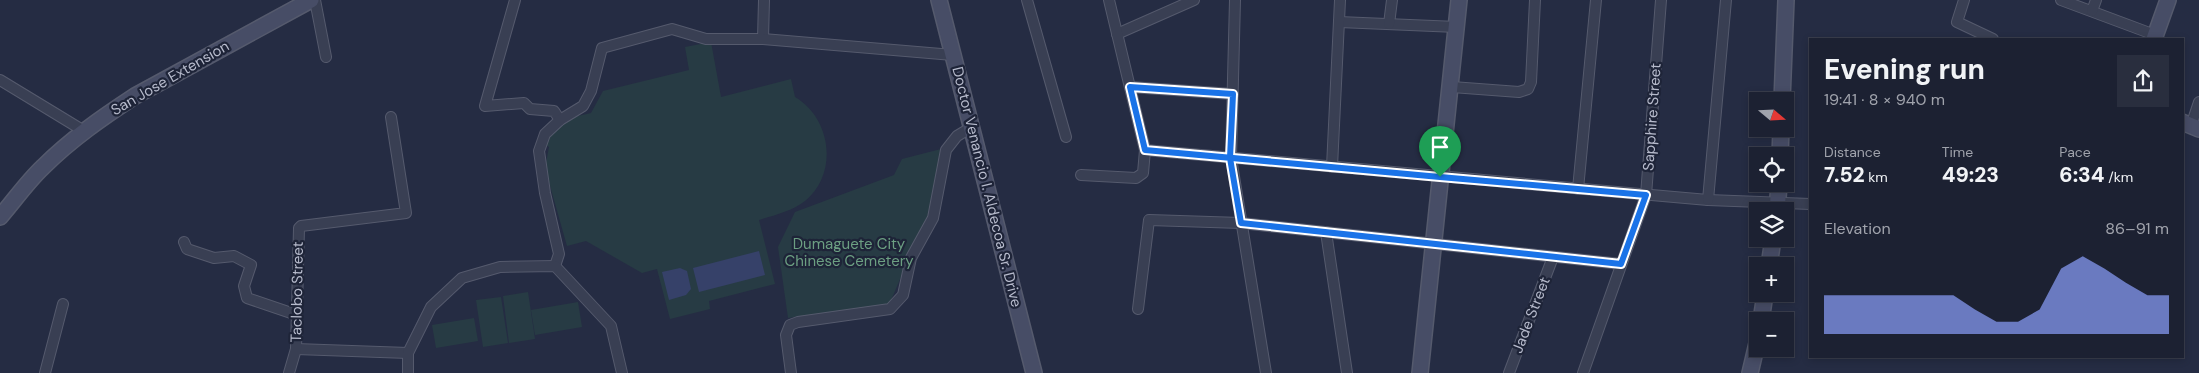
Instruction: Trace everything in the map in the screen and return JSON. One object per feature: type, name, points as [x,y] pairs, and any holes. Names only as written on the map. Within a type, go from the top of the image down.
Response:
[{"type":"street","points":[[311,0],[326,57]]},
{"type":"street","name":"San Jose Extension","points":[[0,217],[42,167],[84,131],[136,96],[311,0]]},
{"type":"street","points":[[515,0],[485,106],[524,104],[530,109],[554,111],[560,120]]},
{"type":"street","points":[[763,39],[764,0]]},
{"type":"street","name":"Doctor Venancio I. Aldecoa Sr. Drive","points":[[939,0],[1034,373]]},
{"type":"street","points":[[1027,0],[1066,137]]},
{"type":"street","points":[[1081,175],[1138,178],[1143,173],[1145,150],[1109,0]]},
{"type":"street","points":[[1235,0],[1230,158],[1266,373]]},
{"type":"street","points":[[1332,167],[1340,0]]},
{"type":"street","points":[[1389,24],[1392,0]]},
{"type":"street","points":[[1420,373],[1460,0]]},
{"type":"street","points":[[1452,87],[1519,92],[1528,88],[1531,82],[1535,0]]},
{"type":"street","points":[[1578,189],[1596,0]]},
{"type":"street","name":"Sapphire Street","points":[[1583,373],[1646,195],[1661,0]]},
{"type":"street","points":[[1708,200],[1726,0]]},
{"type":"street","points":[[1782,92],[1786,0]]},
{"type":"street","points":[[1964,0],[1957,22],[1991,38]]},
{"type":"street","points":[[2061,0],[2155,37],[2168,0]]},
{"type":"street","points":[[2092,12],[2096,0]]},
{"type":"street","points":[[1117,34],[1191,1]]},
{"type":"street","points":[[1340,22],[1457,28]]},
{"type":"street","points":[[555,266],[559,254],[545,193],[539,151],[545,134],[560,120],[583,106],[591,91],[602,48],[672,29],[706,39],[763,39],[953,56]]},
{"type":"street","points":[[0,80],[84,131]]},
{"type":"street","points":[[1130,87],[1233,94]]},
{"type":"street","points":[[2191,126],[2199,102]]},
{"type":"street","name":"Taclobo Street","points":[[289,373],[296,349],[298,231],[301,226],[406,213],[391,117]]},
{"type":"street","points":[[792,373],[786,335],[790,324],[890,309],[903,295],[911,258],[933,218],[946,150],[956,136],[972,127]]},
{"type":"street","points":[[1145,150],[1749,204]]},
{"type":"street","points":[[1794,206],[1809,204]]},
{"type":"street","points":[[1138,309],[1149,220],[1241,223],[1621,264]]},
{"type":"street","points":[[1326,232],[1347,373]]},
{"type":"street","points":[[184,242],[187,249],[204,256],[214,258],[234,256],[251,265],[244,286],[247,298],[296,315]]},
{"type":"street","name":"Jade Street","points":[[1509,373],[1553,257]]},
{"type":"street","points":[[408,373],[408,353],[431,307],[462,278],[500,267],[555,266],[611,326],[622,373]]},
{"type":"street","points":[[45,373],[63,304]]},
{"type":"street","points":[[296,349],[408,353]]},
{"type":"street","points":[[1750,373],[1754,357]]},
{"type":"green space","points":[[711,42],[721,97],[791,79],[795,97],[807,106],[817,118],[823,132],[826,146],[826,161],[823,176],[816,189],[805,201],[789,210],[759,220],[775,284],[709,301],[710,309],[670,319],[657,269],[642,273],[586,241],[567,246],[545,168],[549,147],[544,144],[560,120],[591,113],[603,91],[689,70],[685,47]]},
{"type":"green space","name":"Dumaguete City Chinese Cemetery","points":[[941,149],[928,222],[915,244],[889,305],[788,318],[778,247],[795,212],[894,175],[902,159]]},
{"type":"green space","points":[[528,292],[535,339],[509,343],[503,296]]},
{"type":"green space","points":[[501,297],[508,343],[483,347],[476,300]]},
{"type":"green space","points":[[578,302],[582,327],[535,335],[531,310]]},
{"type":"green space","points":[[474,318],[478,341],[436,348],[432,325]]},
{"type":"water","points":[[759,251],[765,275],[699,292],[693,268]]},
{"type":"water","points":[[680,268],[687,271],[691,289],[686,295],[669,300],[662,272]]},
{"type":"route","points":[[1440,177],[1230,158],[1145,150],[1130,87],[1233,94],[1230,158],[1241,223],[1621,264],[1646,195],[1440,177]]}]
